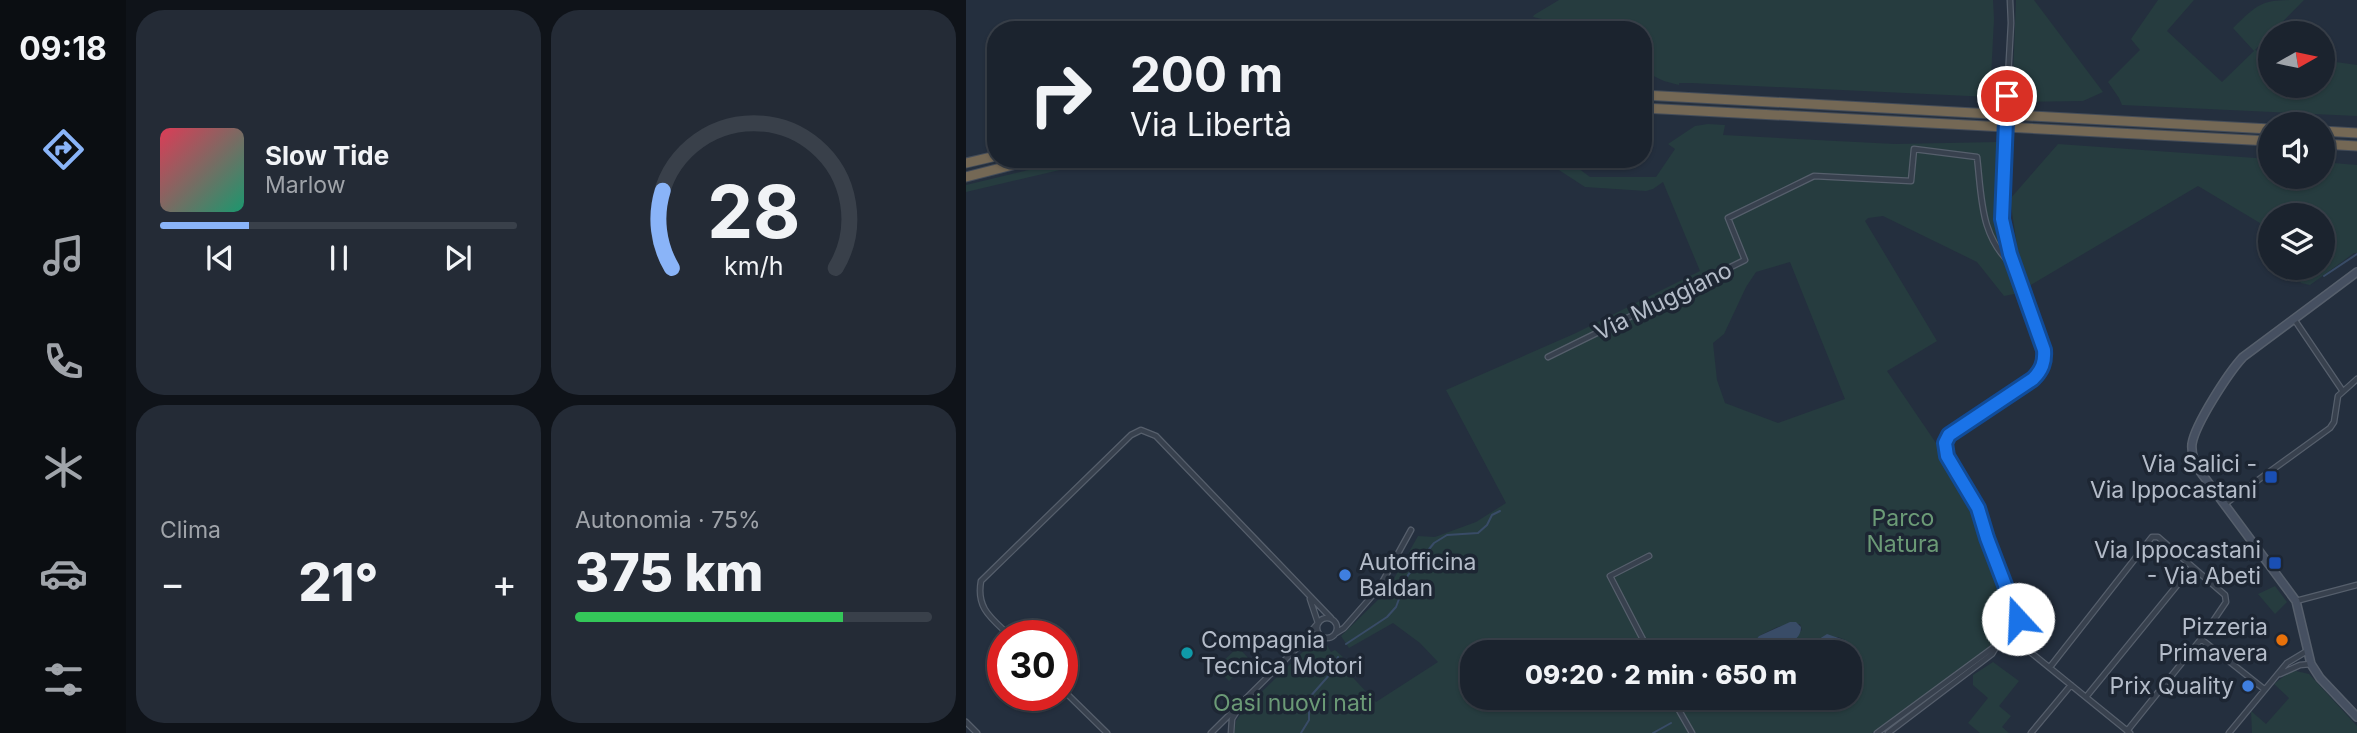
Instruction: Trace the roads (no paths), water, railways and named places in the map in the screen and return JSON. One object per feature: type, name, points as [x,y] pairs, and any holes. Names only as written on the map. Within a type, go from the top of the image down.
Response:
[{"type":"highway","points":[[1652,95],[2258,128]]},
{"type":"highway","points":[[1652,108],[2258,140]]},
{"type":"highway","points":[[2335,132],[2357,133]]},
{"type":"highway","points":[[2335,145],[2357,146]]},
{"type":"highway","points":[[966,163],[987,158]]},
{"type":"highway","points":[[966,177],[1002,168]]},
{"type":"street","name":"Via Muggiano","points":[[2010,0],[2002,219],[2045,359],[2041,370],[2033,379],[1949,435],[1944,445],[1947,456],[1978,508],[1987,538],[2014,604],[2018,619],[2017,626],[2011,633]]},
{"type":"street","name":"Via Muggiano","points":[[1548,357],[1745,260],[1728,218],[1814,176],[1911,181],[1914,149],[1977,157],[1986,227],[2002,256],[2015,268]]},
{"type":"street","points":[[2357,272],[2254,346],[2237,362],[2200,424],[2193,442],[2197,465],[2295,601],[2311,664],[2320,678],[2357,717]]},
{"type":"street","points":[[2294,318],[2343,390]]},
{"type":"street","points":[[2224,505],[2330,428],[2334,422],[2337,400],[2343,390],[2357,379]]},
{"type":"street","points":[[996,620],[981,603],[979,593],[982,581],[1131,435],[1141,430],[1156,436],[1333,619],[1338,627],[1336,633]]},
{"type":"street","points":[[1299,646],[1331,637],[1344,628],[1384,580],[1411,530]]},
{"type":"street","points":[[1877,733],[2011,633],[2029,651],[2128,732],[2201,639],[2226,602],[2225,595],[2158,537],[2152,537],[2050,667]]},
{"type":"street","points":[[1643,640],[1610,576],[1649,556]]},
{"type":"street","points":[[2086,697],[2192,567]]},
{"type":"street","points":[[2295,601],[2357,585]]},
{"type":"street","points":[[1308,595],[1315,609],[1318,632],[1325,638]]},
{"type":"street","points":[[1211,733],[1218,731],[1239,705],[1325,617],[1352,619]]},
{"type":"street","points":[[2201,639],[2264,689]]},
{"type":"street","points":[[1998,644],[2014,645],[2029,651]]},
{"type":"street","points":[[1888,733],[1992,654],[1998,644]]},
{"type":"street","points":[[2228,733],[2287,663],[2308,650]]},
{"type":"street","points":[[2276,676],[2300,665],[2311,664]]},
{"type":"street","points":[[2031,733],[2071,685]]},
{"type":"street","points":[[1078,704],[1107,733]]},
{"type":"street","points":[[1231,733],[1232,719],[1239,705]]},
{"type":"street","points":[[1679,710],[1692,733]]},
{"type":"street","points":[[966,722],[977,733]]},
{"type":"water","points":[[1790,622],[1796,622],[1801,627],[1795,640],[1756,640]]},
{"type":"water","points":[[1827,634],[1844,640],[1818,640]]},
{"type":"waterway","points":[[2335,269],[2357,254]]},
{"type":"waterway","points":[[1346,644],[1387,617],[1396,607],[1408,575],[1434,543],[1447,535],[1478,533],[1487,525],[1492,515],[1500,511]]},
{"type":"waterway","points":[[1301,733],[1309,720],[1309,698],[1331,673],[1338,657]]},
{"type":"waterway","points":[[1653,733],[1671,723]]},
{"type":"place","name":"Via Salici - Via Ippocastani","points":[[2271,477]]},
{"type":"place","name":"Via Ippocastani - Via Abeti","points":[[2275,563]]},
{"type":"place","name":"Autofficina Baldan","points":[[1345,575]]},
{"type":"place","name":"Pizzeria Primavera","points":[[2282,640]]},
{"type":"place","name":"Compagnia Tecnica Motori","points":[[1187,653]]},
{"type":"place","name":"Prix Quality","points":[[2248,686]]},
{"type":"park label","name":"Parco Natura","points":[[1903,531]]},
{"type":"park label","name":"Oasi nuovi nati","points":[[1293,703]]}]
